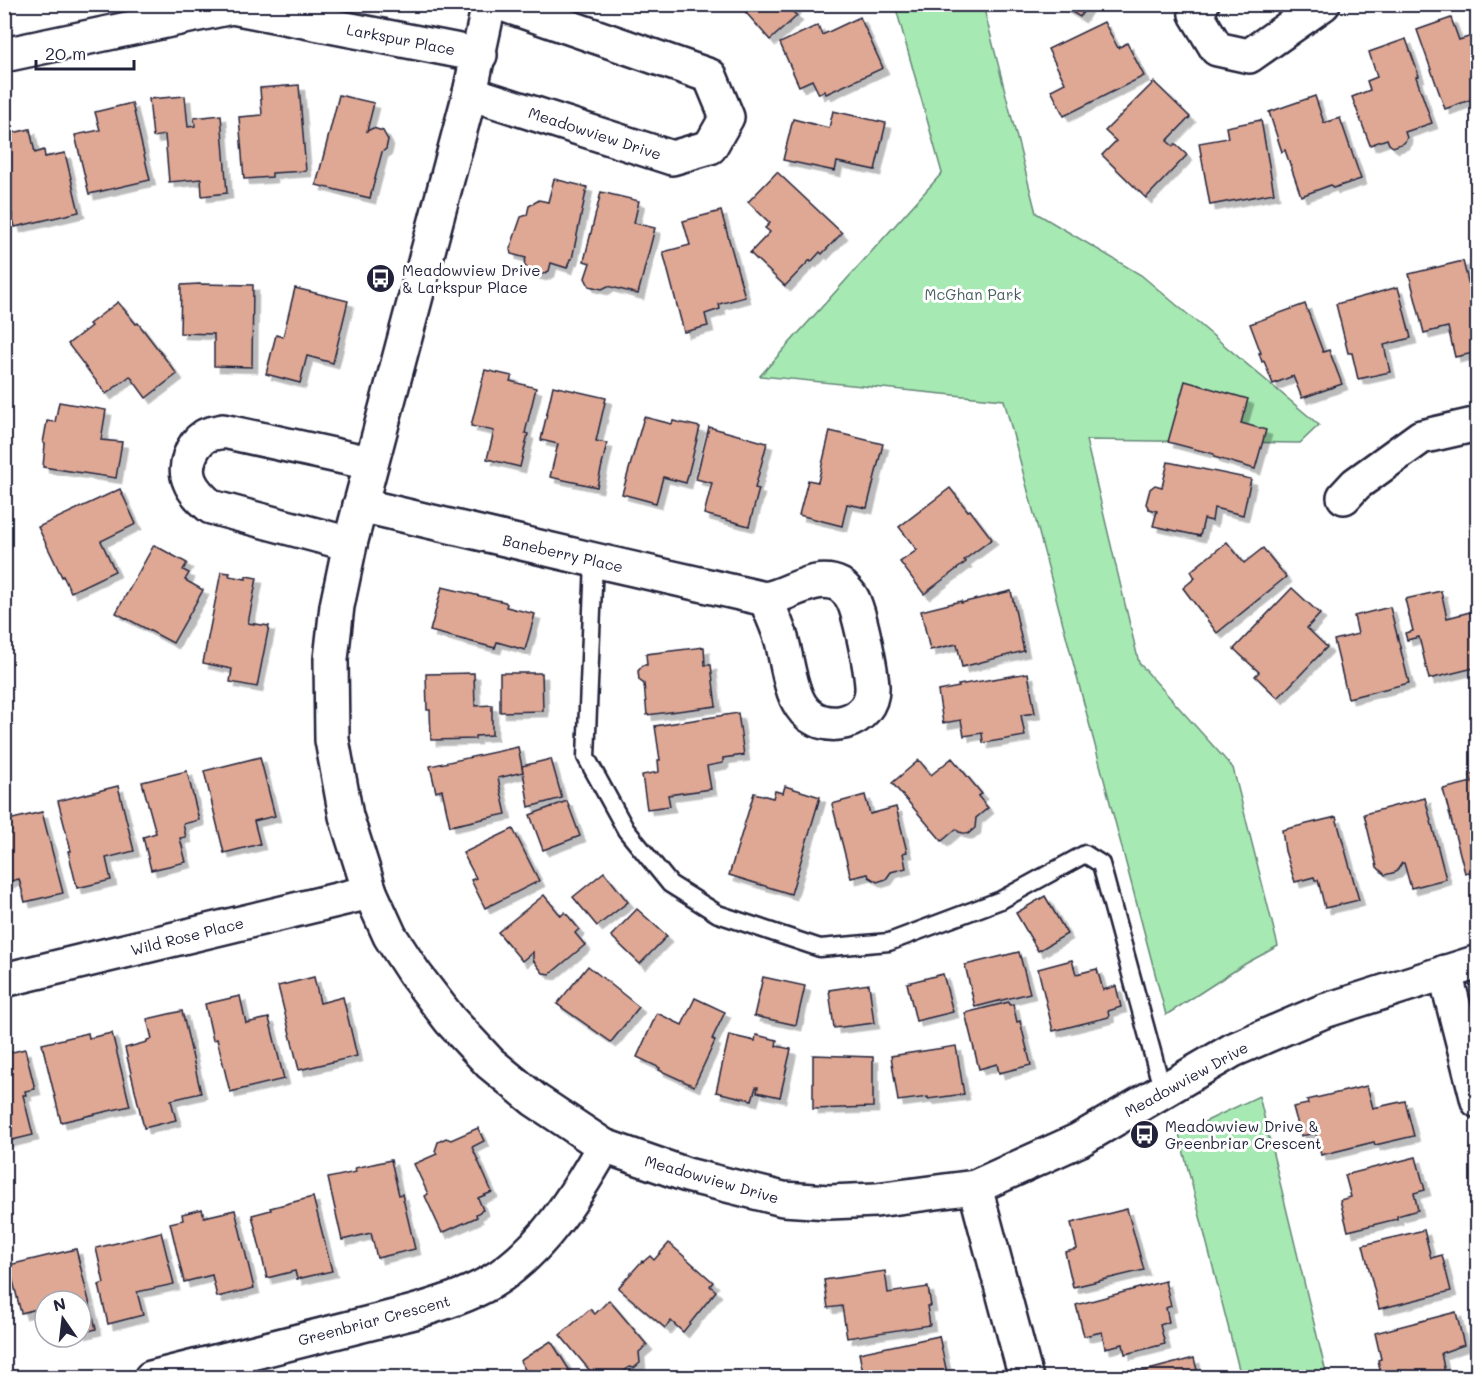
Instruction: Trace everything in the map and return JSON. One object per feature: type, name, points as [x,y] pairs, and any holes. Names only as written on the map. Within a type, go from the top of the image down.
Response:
[{"type":"street","name":"Meadowview Drive","points":[[489,4],[480,55],[350,544],[337,606],[331,659],[332,740],[346,816],[370,892],[390,936],[414,972],[450,1020],[490,1063],[535,1100],[604,1146],[687,1175],[783,1199],[829,1202],[876,1200],[975,1186],[1079,1140],[1233,1050],[1324,1011],[1478,963]]},
{"type":"street","name":"Meadowview Drive","points":[[470,93],[672,158],[710,147],[727,117],[710,76],[502,4]]},
{"type":"street","points":[[1202,4],[1197,14],[1217,49],[1249,56],[1323,4]]},
{"type":"street","name":"Larkspur Place","points":[[4,55],[232,7],[480,55]]},
{"type":"street","points":[[1344,497],[1356,484],[1421,437],[1478,424]]},
{"type":"street","points":[[350,544],[211,507],[199,496],[189,481],[188,463],[194,446],[206,435],[223,431],[370,464]]},
{"type":"street","name":"Baneberry Place","points":[[360,505],[766,599]]},
{"type":"street","name":"Wild Rose Place","points":[[4,981],[370,892]]},
{"type":"street","points":[[1445,972],[1478,1101]]},
{"type":"street","name":"Greenbriar Crescent","points":[[151,1377],[414,1312],[453,1300],[491,1282],[524,1256],[558,1220],[604,1146]]},
{"type":"street","points":[[975,1186],[1026,1377]]},
{"type":"lane","points":[[594,561],[586,757],[626,830],[670,884],[718,914],[820,948],[889,942],[1001,900],[1085,854],[1101,864],[1163,1092]]},
{"type":"green space","name":"McGhan Park","points":[[895,5],[983,5],[1036,213],[1141,275],[1319,425],[1300,443],[1086,440],[1139,663],[1233,768],[1278,946],[1245,964],[1166,1015],[1004,400],[760,376],[942,173]]},
{"type":"green space","points":[[1259,1096],[1327,1377],[1241,1377],[1179,1134]]},
{"type":"building","points":[[743,4],[798,4],[792,11],[797,16],[770,40],[741,7]]},
{"type":"building","points":[[1058,4],[1088,4],[1080,17]]},
{"type":"building","points":[[860,17],[883,68],[826,94],[824,91],[819,94],[812,80],[799,86],[780,43],[818,25],[822,35]]},
{"type":"building","points":[[1451,18],[1459,40],[1478,34],[1478,97],[1445,109],[1417,30]]},
{"type":"building","points":[[1104,22],[1118,48],[1127,43],[1144,76],[1064,116],[1051,90],[1065,83],[1048,49]]},
{"type":"building","points":[[1406,39],[1432,123],[1405,132],[1407,138],[1404,143],[1393,147],[1387,139],[1370,145],[1352,97],[1370,90],[1367,81],[1377,77],[1369,52]]},
{"type":"building","points":[[1154,82],[1190,117],[1167,141],[1173,146],[1175,144],[1187,155],[1146,198],[1102,155],[1116,141],[1105,131]]},
{"type":"building","points":[[299,85],[306,171],[272,173],[272,177],[244,179],[239,117],[262,115],[260,88]]},
{"type":"building","points":[[339,95],[374,103],[367,131],[373,128],[383,131],[388,140],[386,149],[382,152],[370,198],[316,185]]},
{"type":"building","points":[[185,96],[188,127],[195,126],[194,118],[221,115],[227,193],[202,196],[201,179],[169,182],[165,135],[153,137],[149,99]]},
{"type":"building","points":[[1315,96],[1324,123],[1340,118],[1361,179],[1333,188],[1331,185],[1301,196],[1285,150],[1282,152],[1269,112]]},
{"type":"building","points":[[132,103],[150,180],[89,194],[75,135],[100,130],[95,112]]},
{"type":"building","points":[[833,111],[886,123],[875,170],[837,162],[835,171],[783,160],[793,119],[829,128]]},
{"type":"building","points":[[1261,120],[1274,193],[1210,205],[1199,143],[1228,138],[1226,127]]},
{"type":"building","points":[[30,129],[35,153],[44,150],[45,157],[65,153],[79,212],[15,227],[4,180],[4,135]]},
{"type":"building","points":[[777,172],[842,233],[822,254],[820,252],[811,262],[810,260],[785,286],[750,253],[770,232],[765,228],[770,223],[748,202]]},
{"type":"building","points":[[554,179],[587,187],[572,259],[567,268],[551,263],[549,271],[541,275],[529,272],[524,264],[526,258],[511,254],[510,249],[521,217],[527,215],[529,206],[539,200],[548,202]]},
{"type":"building","points":[[601,192],[639,201],[634,223],[655,228],[638,294],[608,286],[602,289],[589,286],[585,278],[590,263],[584,261]]},
{"type":"building","points":[[721,211],[745,297],[719,304],[720,309],[705,314],[708,326],[684,332],[663,252],[690,245],[683,221]]},
{"type":"building","points":[[1463,261],[1475,310],[1478,309],[1478,352],[1455,357],[1448,327],[1424,333],[1409,274]]},
{"type":"building","points":[[181,285],[253,285],[252,367],[214,366],[214,334],[180,333]]},
{"type":"building","points":[[1398,287],[1411,338],[1384,345],[1390,372],[1358,379],[1352,353],[1348,353],[1336,304]]},
{"type":"building","points":[[295,288],[348,301],[333,363],[307,356],[300,383],[266,374],[276,335],[283,337]]},
{"type":"building","points":[[118,302],[136,324],[138,323],[177,374],[146,398],[130,376],[106,394],[68,344],[91,326],[89,324]]},
{"type":"building","points":[[1305,304],[1323,352],[1329,350],[1342,384],[1302,398],[1293,376],[1273,384],[1264,361],[1262,362],[1250,324]]},
{"type":"building","points":[[485,370],[512,376],[510,381],[536,388],[525,433],[528,434],[520,467],[487,459],[494,431],[471,426]]},
{"type":"building","points":[[1185,381],[1248,399],[1241,423],[1266,430],[1255,469],[1214,457],[1214,454],[1168,442]]},
{"type":"building","points":[[553,386],[606,398],[596,441],[607,443],[597,487],[550,477],[558,444],[541,440]]},
{"type":"building","points":[[59,402],[106,410],[101,440],[122,442],[116,478],[43,467],[45,444],[43,443],[47,421],[55,422]]},
{"type":"building","points":[[644,417],[672,424],[673,421],[700,427],[686,483],[663,477],[656,503],[622,494]]},
{"type":"building","points":[[709,427],[767,443],[755,488],[759,489],[749,526],[704,514],[712,483],[696,479]]},
{"type":"building","points":[[830,431],[883,444],[867,508],[847,504],[842,526],[799,515],[808,480],[818,482]]},
{"type":"building","points":[[1168,462],[1251,479],[1243,515],[1214,508],[1212,521],[1204,519],[1200,536],[1153,526],[1157,511],[1149,509],[1146,504],[1150,489],[1155,485],[1162,487]]},
{"type":"building","points":[[950,488],[992,539],[924,594],[900,562],[917,550],[899,527]]},
{"type":"building","points":[[120,489],[136,524],[101,541],[115,571],[71,592],[38,527]]},
{"type":"building","points":[[1478,528],[1478,560],[1470,530]]},
{"type":"building","points":[[1227,542],[1244,563],[1263,548],[1286,577],[1217,633],[1183,588],[1195,578],[1191,571]]},
{"type":"building","points":[[154,545],[187,563],[183,570],[189,573],[185,580],[203,590],[173,643],[116,613]]},
{"type":"building","points":[[221,572],[246,579],[246,576],[257,578],[248,623],[269,626],[257,687],[230,682],[232,669],[203,663]]},
{"type":"building","points":[[442,587],[505,602],[506,607],[535,614],[525,650],[497,642],[495,648],[430,631]]},
{"type":"building","points":[[1292,588],[1320,614],[1307,628],[1327,647],[1278,698],[1255,676],[1259,672],[1234,649]]},
{"type":"building","points":[[1011,591],[1024,651],[962,667],[957,644],[930,650],[921,611]]},
{"type":"building","points":[[1441,591],[1447,618],[1470,612],[1478,643],[1478,667],[1429,679],[1419,637],[1407,640],[1405,633],[1413,631],[1405,599]]},
{"type":"building","points":[[1390,607],[1409,683],[1348,698],[1334,640],[1358,634],[1354,616]]},
{"type":"building","points":[[704,647],[705,665],[711,665],[716,706],[647,715],[644,684],[639,680],[638,671],[643,665],[647,665],[646,654]]},
{"type":"building","points":[[474,673],[475,706],[492,705],[492,735],[475,736],[475,739],[431,740],[426,674]]},
{"type":"building","points":[[500,673],[542,673],[543,711],[500,712]]},
{"type":"building","points":[[1028,673],[1035,713],[1021,715],[1025,736],[983,743],[982,733],[964,736],[961,720],[943,723],[938,691],[959,687],[958,685]]},
{"type":"building","points":[[738,713],[744,755],[723,758],[723,763],[707,766],[711,789],[668,795],[670,806],[647,809],[642,775],[659,772],[658,760],[660,760],[655,726]]},
{"type":"building","points":[[518,747],[523,772],[498,778],[506,814],[450,826],[442,790],[436,792],[430,766]]},
{"type":"building","points":[[260,757],[275,816],[254,821],[260,844],[224,853],[204,771]]},
{"type":"building","points":[[952,758],[982,794],[978,796],[988,808],[976,818],[975,828],[968,834],[956,829],[942,841],[892,783],[919,760],[931,775]]},
{"type":"building","points":[[551,759],[562,798],[529,807],[522,766]]},
{"type":"building","points":[[187,771],[199,820],[183,824],[186,837],[180,838],[186,862],[151,870],[143,837],[156,833],[142,782]]},
{"type":"building","points":[[1478,773],[1478,870],[1465,873],[1443,789],[1472,782],[1470,775]]},
{"type":"building","points":[[118,786],[134,851],[106,858],[111,880],[77,888],[68,851],[71,851],[58,801]]},
{"type":"building","points":[[785,786],[820,797],[791,894],[729,875],[754,793],[773,798],[775,791],[783,793]]},
{"type":"building","points":[[865,795],[870,814],[896,807],[907,852],[903,853],[906,868],[891,872],[886,879],[877,882],[868,874],[851,878],[832,804]]},
{"type":"building","points":[[1425,798],[1446,879],[1411,888],[1404,863],[1396,872],[1385,875],[1377,867],[1364,814]]},
{"type":"building","points":[[567,801],[580,836],[543,850],[530,815]]},
{"type":"building","points":[[42,812],[63,893],[25,902],[19,879],[4,883],[4,821]]},
{"type":"building","points":[[1336,817],[1359,900],[1325,908],[1318,880],[1314,877],[1295,882],[1285,851],[1282,830]]},
{"type":"building","points":[[513,829],[539,881],[485,908],[471,880],[476,878],[463,853]]},
{"type":"building","points":[[604,872],[628,902],[597,926],[573,897]]},
{"type":"building","points":[[544,895],[561,916],[565,912],[579,929],[575,933],[585,945],[550,974],[543,973],[533,960],[533,952],[522,961],[498,932]]},
{"type":"building","points":[[1045,896],[1067,934],[1038,951],[1016,913]]},
{"type":"building","points":[[637,909],[667,936],[640,964],[611,936]]},
{"type":"building","points":[[1019,952],[1030,993],[975,1007],[965,965]]},
{"type":"building","points":[[1072,960],[1076,974],[1097,969],[1103,990],[1116,986],[1121,1007],[1108,1011],[1109,1017],[1053,1031],[1038,969]]},
{"type":"building","points":[[588,966],[639,1007],[611,1042],[557,1004]]},
{"type":"building","points":[[943,974],[953,1012],[916,1021],[907,983]]},
{"type":"building","points":[[314,977],[320,1003],[343,997],[357,1056],[299,1070],[278,986]]},
{"type":"building","points":[[763,977],[805,986],[796,1025],[754,1016]]},
{"type":"building","points":[[869,984],[874,1023],[834,1028],[829,990]]},
{"type":"building","points":[[240,996],[246,1023],[269,1018],[284,1079],[230,1092],[217,1039],[213,1040],[205,1004]]},
{"type":"building","points":[[695,998],[725,1012],[712,1039],[715,1041],[694,1086],[637,1057],[657,1013],[682,1025]]},
{"type":"building","points":[[1009,1002],[1010,1005],[1013,1004],[1017,1022],[1020,1021],[1031,1065],[999,1073],[997,1064],[979,1069],[965,1013]]},
{"type":"building","points":[[182,1011],[201,1093],[171,1100],[176,1120],[144,1128],[125,1048],[152,1039],[147,1019]]},
{"type":"building","points":[[88,1033],[89,1038],[112,1033],[130,1106],[61,1122],[42,1044]]},
{"type":"building","points":[[729,1035],[755,1041],[756,1035],[777,1040],[776,1046],[791,1049],[780,1097],[757,1092],[758,1087],[756,1087],[752,1100],[716,1092]]},
{"type":"building","points":[[956,1046],[964,1094],[898,1101],[891,1056]]},
{"type":"building","points":[[25,1049],[35,1089],[25,1091],[26,1095],[23,1095],[33,1135],[4,1142],[4,1054]]},
{"type":"building","points":[[813,1055],[873,1057],[873,1107],[813,1109]]},
{"type":"building","points":[[1367,1086],[1373,1108],[1405,1101],[1414,1136],[1375,1145],[1374,1142],[1321,1155],[1316,1133],[1301,1136],[1293,1107],[1308,1104],[1307,1100]]},
{"type":"building","points":[[478,1128],[484,1141],[472,1147],[492,1192],[478,1198],[483,1210],[476,1214],[477,1217],[442,1233],[425,1196],[428,1194],[414,1164],[437,1154],[435,1151],[438,1142],[446,1138],[451,1140]]},
{"type":"building","points":[[1416,1157],[1425,1190],[1414,1193],[1418,1210],[1397,1216],[1397,1219],[1348,1231],[1340,1200],[1351,1197],[1345,1175]]},
{"type":"building","points":[[391,1160],[415,1249],[377,1258],[371,1233],[342,1240],[328,1178],[356,1172],[355,1168]]},
{"type":"building","points":[[313,1197],[332,1271],[297,1279],[295,1271],[267,1278],[252,1215]]},
{"type":"building","points":[[202,1209],[204,1217],[235,1210],[254,1288],[217,1297],[212,1275],[184,1282],[170,1223],[183,1220],[182,1214]]},
{"type":"building","points":[[1127,1209],[1144,1270],[1073,1287],[1065,1252],[1077,1249],[1071,1223]]},
{"type":"building","points":[[1424,1230],[1431,1258],[1442,1255],[1451,1291],[1379,1309],[1363,1245]]},
{"type":"building","points":[[161,1232],[174,1284],[137,1292],[143,1315],[108,1324],[99,1285],[104,1283],[96,1248]]},
{"type":"building","points":[[669,1243],[713,1282],[710,1286],[716,1291],[683,1332],[671,1321],[665,1328],[618,1288],[642,1261],[650,1256],[654,1260]]},
{"type":"building","points":[[76,1249],[86,1289],[33,1289],[33,1310],[21,1313],[9,1265]]},
{"type":"building","points":[[885,1271],[888,1293],[928,1287],[931,1306],[927,1306],[930,1325],[847,1338],[842,1306],[828,1308],[824,1280]]},
{"type":"building","points":[[1165,1281],[1171,1306],[1166,1308],[1169,1322],[1160,1325],[1165,1344],[1125,1354],[1123,1344],[1105,1348],[1102,1332],[1084,1336],[1076,1305]]},
{"type":"building","points":[[609,1300],[647,1345],[639,1352],[640,1363],[634,1368],[629,1367],[617,1378],[596,1378],[560,1335],[590,1309],[595,1314]]},
{"type":"building","points":[[1456,1312],[1464,1345],[1441,1353],[1445,1373],[1426,1378],[1382,1378],[1378,1360],[1381,1359],[1375,1333]]},
{"type":"building","points":[[939,1336],[947,1373],[926,1378],[864,1378],[859,1353]]},
{"type":"building","points":[[551,1341],[570,1371],[564,1374],[566,1378],[530,1378],[520,1361]]},
{"type":"building","points":[[1194,1358],[1199,1378],[1118,1378]]},
{"type":"place","name":"Meadowview Drive & Larkspur Place","points":[[381,279]]},
{"type":"place","name":"Meadowview Drive & Greenbriar Crescent","points":[[1144,1135]]}]
